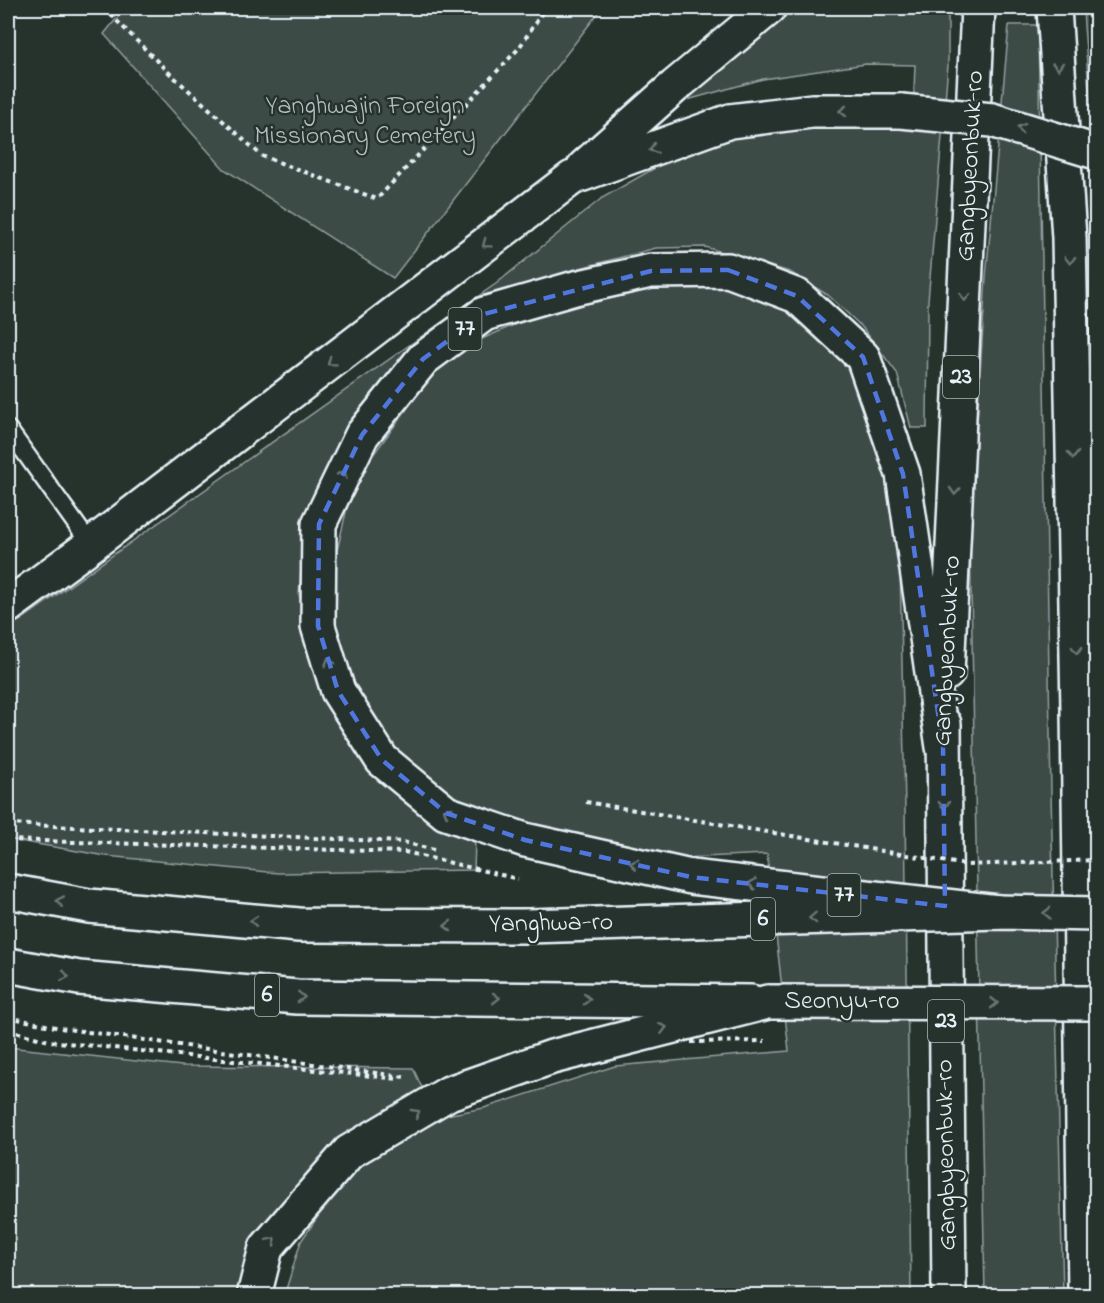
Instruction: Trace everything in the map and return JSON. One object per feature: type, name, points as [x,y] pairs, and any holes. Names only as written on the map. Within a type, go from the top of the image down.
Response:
[{"type":"main road","points":[[675,86],[735,8]]},
{"type":"main road","points":[[8,606],[572,178],[675,86],[769,8]]},
{"type":"main road","name":"Gangbyeonbuk-ro","points":[[949,1296],[943,747],[978,8]]},
{"type":"main road","points":[[1054,8],[1069,238],[1079,758],[1085,1296]]},
{"type":"main road","points":[[572,178],[730,122],[812,111],[901,111],[992,120],[1096,152]]},
{"type":"main road","name":"77","points":[[943,747],[903,474],[863,357],[797,296],[728,270],[651,271],[575,288],[484,314],[423,359],[362,435],[319,524],[318,627],[338,691],[382,759],[446,813],[525,840],[691,877],[998,912]]},
{"type":"main road","name":"Yanghwa-ro","points":[[8,891],[89,906],[299,925],[528,926],[998,912],[1096,914]]},
{"type":"main road","name":"6","points":[[8,965],[79,978],[297,997],[768,1002]]},
{"type":"main road","points":[[254,1296],[266,1248],[349,1152],[449,1093],[552,1057],[768,1002]]},
{"type":"main road","name":"Seonyu-ro","points":[[768,1002],[1096,1003]]},
{"type":"lane","points":[[8,429],[91,545]]},
{"type":"path","points":[[104,8],[167,71],[262,156],[377,199],[519,48],[545,8]]},
{"type":"path","points":[[586,802],[967,865],[1096,860]]},
{"type":"path","points":[[8,824],[403,842],[437,851]]},
{"type":"path","points":[[8,840],[405,852],[526,881]]},
{"type":"path","points":[[8,1017],[60,1028],[402,1075],[409,1081],[49,1041],[8,1030]]},
{"type":"highlighted area","points":[[728,270],[797,296],[863,357],[903,474],[943,747],[945,906],[691,877],[525,840],[446,813],[382,760],[338,691],[318,626],[319,524],[362,435],[423,359],[484,314],[651,271]]},
{"type":"green space","name":"Yanghwajin Foreign Missionary Cemetery","points":[[125,8],[602,8],[393,278],[224,169],[104,34]]},
{"type":"green space","points":[[789,8],[948,8],[948,65],[928,301],[927,428],[911,428],[897,373],[862,327],[828,295],[790,272],[705,247],[656,248],[565,272],[478,307],[374,396],[329,463],[303,543],[299,595],[333,700],[413,805],[475,842],[474,870],[278,873],[106,856],[8,839],[8,627],[497,283],[602,198],[702,141],[798,118],[913,117],[915,65],[866,64],[763,79],[680,102]]},
{"type":"green space","points":[[1083,8],[1096,8],[1096,178],[1084,26]]},
{"type":"green space","points":[[1009,25],[1038,25],[1051,793],[1063,1295],[985,1296],[970,537],[986,277]]},
{"type":"green space","points":[[724,278],[796,311],[852,370],[881,438],[900,565],[911,1295],[284,1296],[301,1241],[346,1176],[430,1118],[484,1108],[615,1066],[789,1051],[767,854],[660,859],[530,827],[447,797],[396,752],[355,697],[327,594],[353,482],[432,375],[475,342],[564,303],[648,280]]},
{"type":"green space","points":[[8,1047],[182,1066],[413,1068],[422,1088],[343,1143],[243,1295],[8,1296]]}]
